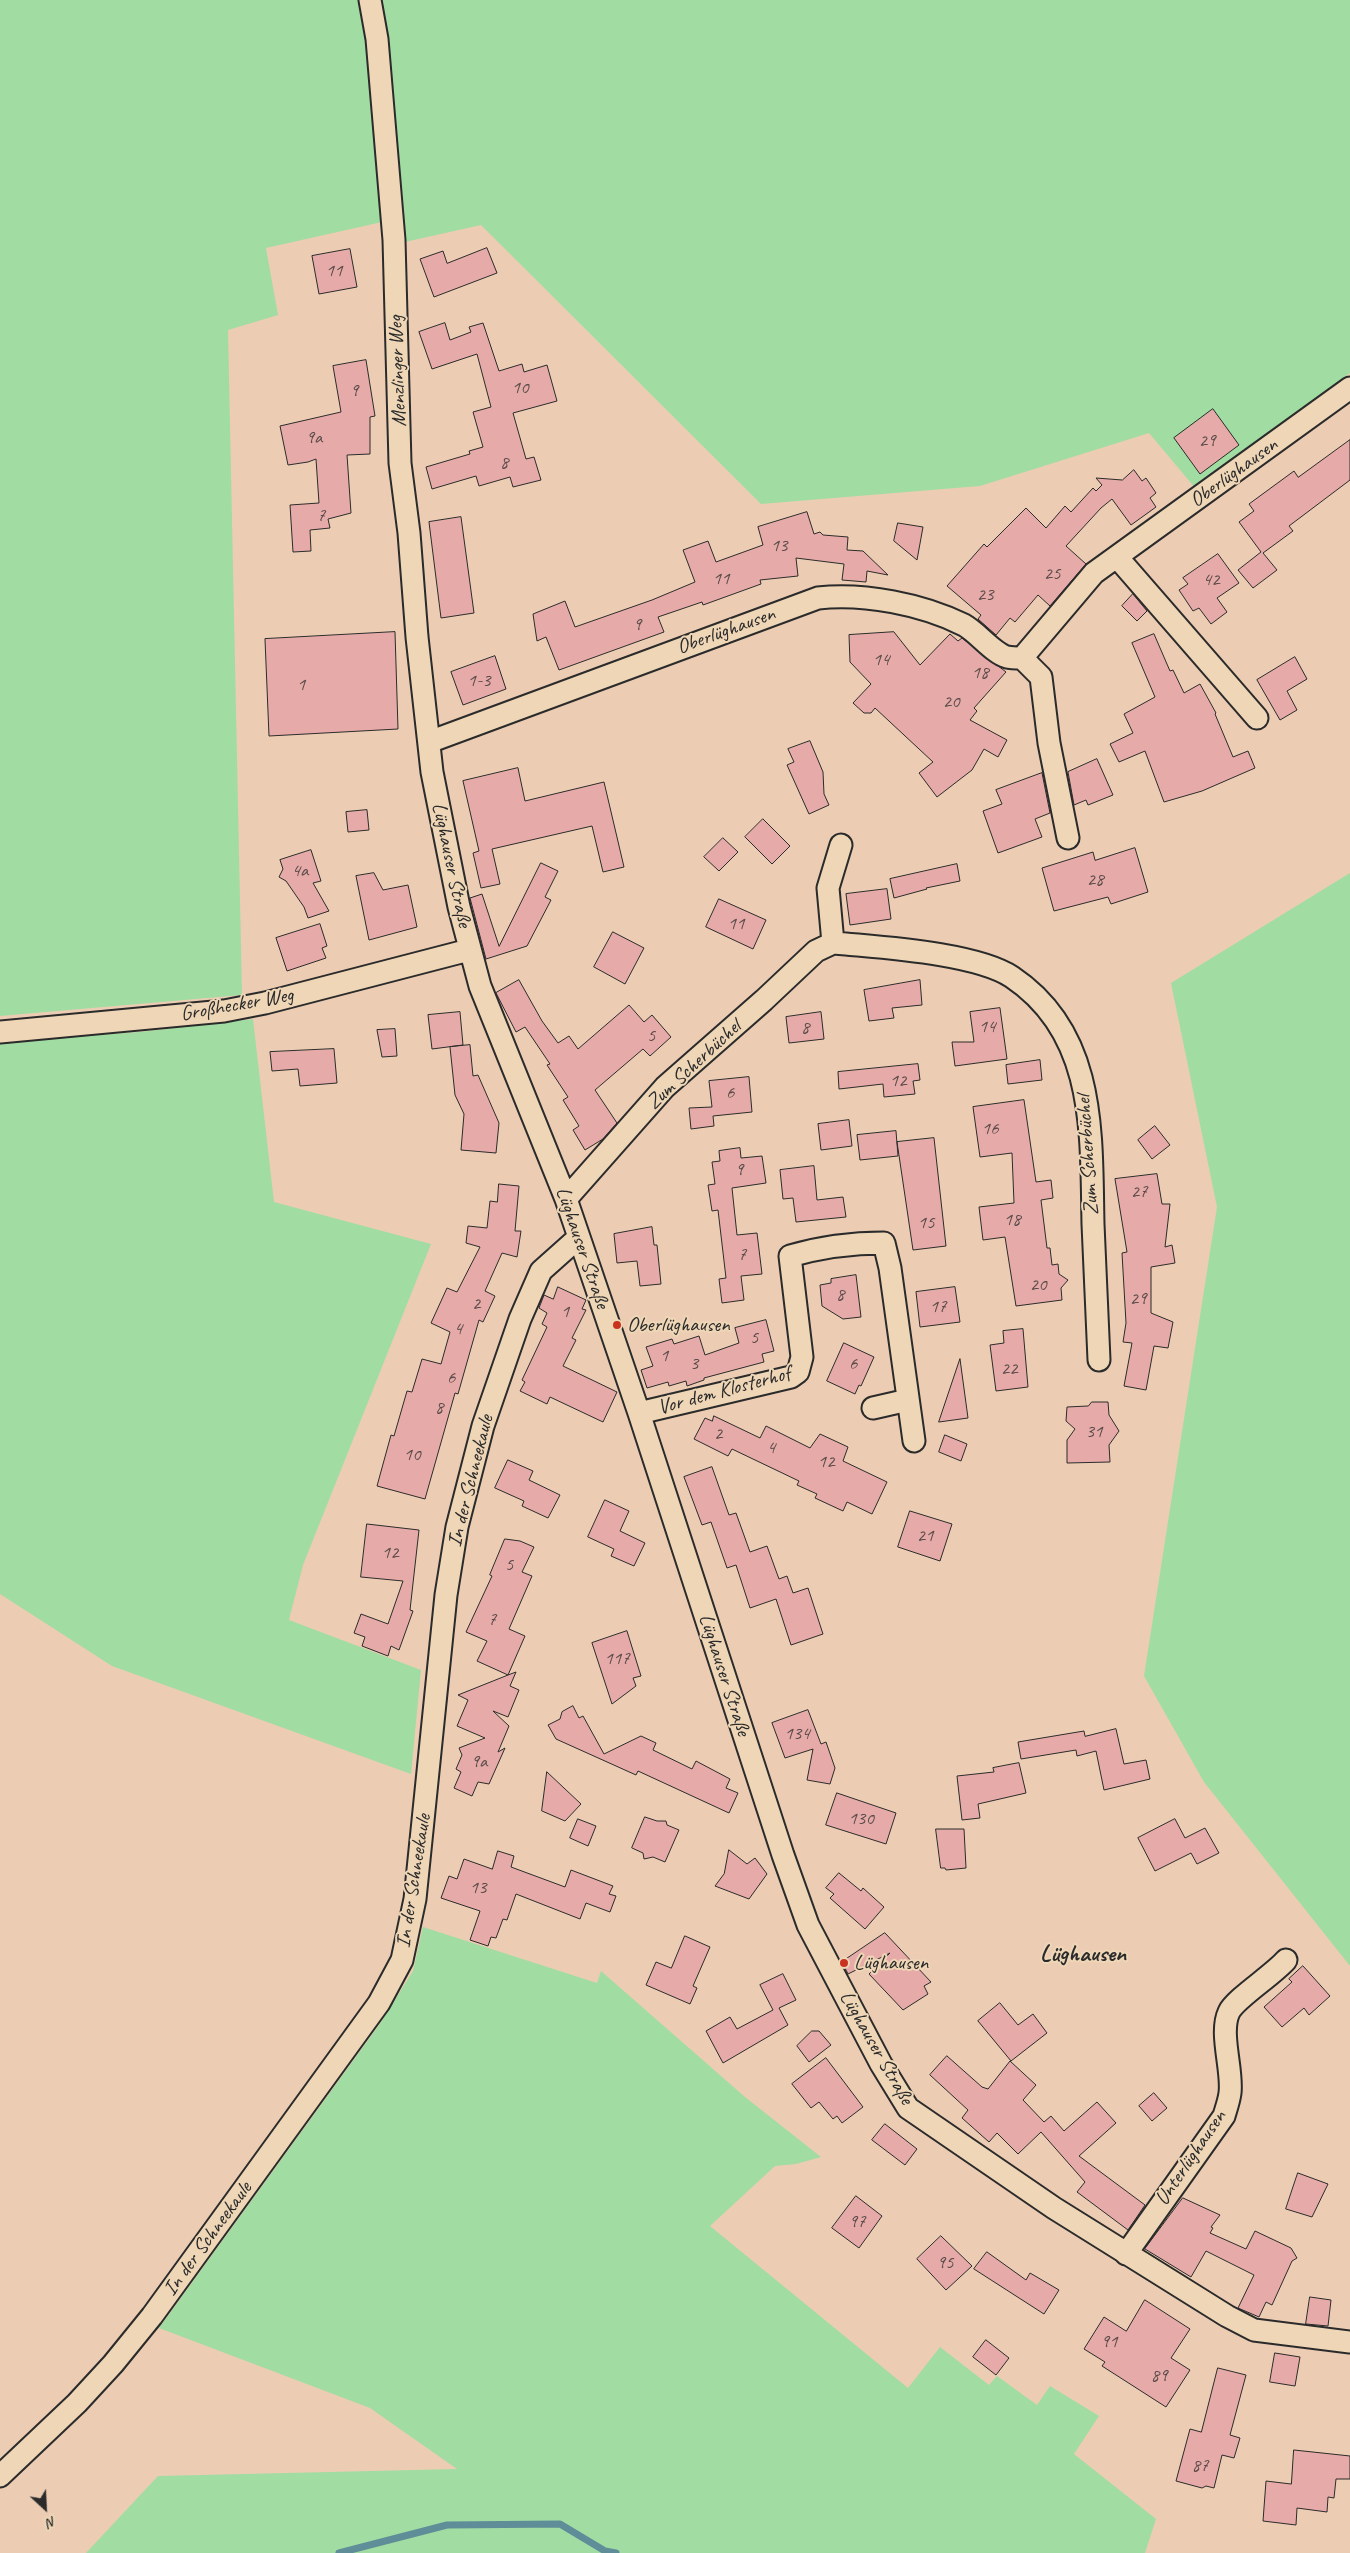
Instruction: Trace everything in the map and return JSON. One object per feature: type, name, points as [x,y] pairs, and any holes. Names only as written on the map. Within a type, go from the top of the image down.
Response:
[{"type":"street","name":"Menzlinger Weg","points":[[370,0],[377,39],[394,240],[400,463],[409,533],[417,637],[429,742]]},
{"type":"street","name":"Oberlüghausen","points":[[429,742],[818,598],[840,596],[875,598],[945,616],[966,626],[1006,657],[1022,658],[1094,573],[1350,388]]},
{"type":"street","points":[[1117,557],[1257,718]]},
{"type":"street","points":[[1022,658],[1041,678],[1049,743],[1068,838]]},
{"type":"street","name":"Lüghauser Straße","points":[[429,742],[432,772],[469,950],[480,986],[566,1199],[639,1413],[775,1833],[805,1916],[881,2064],[908,2108],[955,2142],[1126,2254],[1226,2316],[1254,2330],[1350,2342]]},
{"type":"street","points":[[833,943],[828,888],[840,845]]},
{"type":"street","name":"Zum Scherbüchel","points":[[566,1199],[665,1087],[764,1000],[816,951],[833,943],[881,947],[978,962],[1011,976],[1043,1004],[1066,1035],[1079,1068],[1088,1105],[1092,1145],[1099,1360]]},
{"type":"street","name":"Großhecker Weg","points":[[0,1032],[224,1011],[265,1003],[469,950]]},
{"type":"street","name":"In der Schneekaule","points":[[0,2476],[89,2390],[152,2316],[380,2003],[402,1960],[415,1899],[446,1595],[457,1527],[483,1426],[520,1319],[541,1271],[578,1238]]},
{"type":"street","name":"Vor dem Klosterhof","points":[[639,1413],[791,1377],[798,1372],[802,1357],[790,1256],[816,1248],[858,1243],[884,1243],[890,1268],[914,1441]]},
{"type":"street","points":[[873,1408],[908,1400]]},
{"type":"street","name":"Unterlüghausen","points":[[1126,2254],[1224,2116],[1230,2094],[1226,2029],[1229,2012],[1236,2003],[1276,1972],[1286,1960]]},
{"type":"green space","points":[[0,0],[359,0],[366,40],[382,222],[266,248],[278,315],[228,330],[242,995],[0,1016]]},
{"type":"green space","points":[[382,0],[1350,0],[1350,373],[1196,489],[1149,433],[980,486],[761,504],[481,225],[405,242],[388,35]]},
{"type":"green space","points":[[1350,873],[1350,1966],[1204,1782],[1144,1676],[1217,1207],[1171,983]]},
{"type":"green space","points":[[253,1019],[274,1202],[431,1244],[303,1565],[289,1620],[421,1670],[411,1774],[112,1666],[0,1594],[0,1042],[139,1032]]},
{"type":"green space","points":[[423,1927],[597,1983],[601,1971],[745,2097],[821,2157],[796,2164],[775,2166],[710,2226],[908,2388],[940,2347],[989,2385],[997,2376],[1037,2405],[1050,2386],[1099,2416],[1074,2454],[1156,2519],[1145,2553],[86,2553],[158,2476],[457,2469],[370,2408],[159,2328],[379,2025],[413,1971]]},
{"type":"building","points":[[487,248],[497,273],[434,297],[420,259],[443,251],[447,263]]},
{"type":"building","points":[[350,249],[357,287],[319,294],[312,256]]},
{"type":"building","points":[[445,323],[450,340],[471,332],[469,327],[483,323],[499,371],[522,364],[524,372],[547,365],[557,401],[513,413],[526,459],[534,457],[541,480],[513,487],[510,477],[479,486],[476,476],[432,489],[426,467],[470,454],[469,451],[483,447],[473,412],[491,407],[477,354],[432,369],[419,332]]},
{"type":"building","points":[[366,360],[375,416],[370,417],[370,454],[347,455],[351,513],[328,519],[330,528],[310,530],[311,551],[293,552],[290,505],[319,503],[316,459],[288,465],[280,426],[341,412],[333,366]]},
{"type":"building","points":[[1213,409],[1239,445],[1200,474],[1174,438]]},
{"type":"building","points":[[1350,440],[1350,480],[1289,526],[1293,531],[1263,553],[1277,570],[1253,588],[1238,570],[1261,552],[1239,522],[1254,511],[1249,504],[1294,471],[1298,477]]},
{"type":"building","points":[[1134,470],[1142,481],[1146,478],[1156,493],[1150,498],[1156,507],[1131,525],[1112,499],[1101,508],[1066,546],[1086,564],[1050,606],[1038,595],[1015,622],[1010,618],[996,635],[978,619],[981,615],[947,586],[984,544],[987,547],[1026,508],[1046,528],[1065,506],[1071,512],[1093,488],[1096,491],[1102,485],[1096,478],[1122,480]]},
{"type":"building","points":[[807,512],[814,534],[820,532],[823,535],[848,537],[847,550],[863,551],[888,575],[867,571],[866,582],[842,580],[844,564],[796,558],[798,576],[760,580],[761,584],[703,605],[702,602],[658,617],[664,632],[559,670],[546,637],[537,641],[533,614],[565,601],[575,627],[652,600],[695,582],[683,550],[708,541],[716,562],[763,545],[758,527]]},
{"type":"building","points":[[461,517],[474,613],[441,618],[429,522]]},
{"type":"building","points":[[898,523],[923,527],[917,560],[894,541]]},
{"type":"building","points":[[1218,554],[1239,583],[1217,598],[1227,612],[1211,624],[1199,608],[1193,611],[1179,590],[1188,584],[1183,578]]},
{"type":"building","points":[[1133,594],[1147,611],[1137,621],[1122,606]]},
{"type":"building","points":[[395,632],[398,729],[269,736],[265,639]]},
{"type":"building","points":[[894,632],[920,665],[950,634],[958,641],[962,638],[1006,672],[974,708],[977,711],[970,720],[1007,740],[998,757],[984,749],[972,770],[937,797],[919,773],[933,762],[875,708],[871,713],[864,713],[853,703],[871,684],[850,662],[849,635]]},
{"type":"building","points":[[1154,634],[1170,671],[1173,670],[1184,693],[1200,684],[1216,713],[1233,757],[1248,751],[1255,768],[1202,791],[1164,802],[1145,751],[1119,762],[1110,744],[1133,733],[1124,714],[1155,697],[1132,643]]},
{"type":"building","points":[[495,656],[506,689],[463,705],[451,672]]},
{"type":"building","points":[[1295,657],[1307,679],[1287,691],[1297,710],[1280,720],[1257,680]]},
{"type":"building","points":[[810,741],[823,772],[824,794],[829,805],[809,814],[787,765],[794,762],[788,749]]},
{"type":"building","points":[[1097,759],[1113,795],[1088,805],[1086,800],[1074,805],[1068,772]]},
{"type":"building","points":[[518,768],[525,801],[604,782],[624,867],[603,872],[592,826],[492,849],[500,884],[481,888],[473,853],[479,851],[463,781]]},
{"type":"building","points":[[1042,773],[1050,813],[1035,819],[1042,837],[998,853],[983,811],[1002,804],[996,790]]},
{"type":"building","points":[[367,810],[369,830],[348,832],[346,812]]},
{"type":"building","points":[[763,819],[790,846],[772,864],[745,837]]},
{"type":"building","points":[[723,838],[738,852],[719,871],[704,857]]},
{"type":"building","points":[[1135,848],[1148,892],[1111,904],[1108,897],[1054,911],[1042,868],[1093,852],[1095,860]]},
{"type":"building","points":[[311,850],[321,881],[313,883],[329,911],[308,918],[304,907],[286,881],[279,877],[283,869],[280,860]]},
{"type":"building","points":[[541,863],[558,871],[545,897],[551,900],[527,946],[486,959],[470,898],[482,894],[499,946]]},
{"type":"building","points":[[957,864],[960,881],[926,888],[894,898],[890,879]]},
{"type":"building","points":[[374,873],[383,890],[408,885],[417,927],[369,940],[356,876]]},
{"type":"building","points":[[887,889],[891,919],[850,925],[846,894]]},
{"type":"building","points":[[719,899],[766,920],[753,949],[706,927]]},
{"type":"building","points":[[320,924],[327,946],[322,948],[326,958],[287,971],[276,938]]},
{"type":"building","points":[[613,932],[644,948],[625,984],[594,967]]},
{"type":"building","points":[[519,980],[542,1021],[558,1043],[569,1036],[578,1049],[629,1005],[644,1022],[652,1015],[671,1037],[650,1056],[643,1049],[595,1090],[617,1123],[603,1139],[585,1150],[573,1130],[579,1126],[563,1100],[568,1097],[547,1065],[550,1064],[525,1027],[516,1032],[496,993]]},
{"type":"building","points":[[920,980],[922,1005],[892,1008],[894,1018],[869,1021],[864,990]]},
{"type":"building","points":[[1000,1008],[1007,1059],[955,1066],[952,1042],[974,1042],[970,1012]]},
{"type":"building","points":[[460,1012],[463,1045],[432,1049],[428,1015]]},
{"type":"building","points":[[821,1012],[824,1039],[789,1043],[786,1017]]},
{"type":"building","points":[[395,1029],[397,1056],[382,1057],[377,1030]]},
{"type":"building","points":[[470,1045],[473,1076],[478,1075],[499,1123],[496,1153],[461,1150],[464,1114],[455,1095],[450,1047]]},
{"type":"building","points":[[334,1049],[337,1083],[300,1086],[298,1069],[272,1071],[270,1052]]},
{"type":"building","points":[[1040,1060],[1042,1080],[1008,1084],[1006,1065]]},
{"type":"building","points":[[918,1064],[920,1080],[913,1081],[915,1094],[884,1097],[883,1084],[839,1089],[838,1072]]},
{"type":"building","points":[[749,1077],[752,1112],[713,1116],[714,1126],[691,1129],[689,1108],[712,1107],[709,1081]]},
{"type":"building","points":[[1024,1100],[1036,1182],[1051,1180],[1053,1198],[1041,1200],[1047,1248],[1050,1248],[1052,1265],[1058,1264],[1059,1274],[1068,1280],[1061,1288],[1062,1300],[1016,1306],[1005,1237],[983,1240],[979,1207],[1014,1203],[1012,1153],[980,1157],[973,1107]]},
{"type":"building","points":[[849,1120],[852,1146],[821,1150],[818,1124]]},
{"type":"building","points":[[1155,1126],[1170,1145],[1152,1159],[1138,1140]]},
{"type":"building","points":[[896,1131],[898,1156],[860,1160],[857,1135]]},
{"type":"building","points":[[934,1138],[946,1246],[913,1250],[897,1142]]},
{"type":"building","points":[[740,1148],[741,1158],[762,1156],[766,1183],[732,1188],[737,1235],[757,1233],[762,1274],[741,1276],[744,1300],[722,1303],[719,1279],[726,1278],[718,1210],[712,1211],[708,1185],[715,1184],[712,1162],[720,1161],[719,1151]]},
{"type":"building","points":[[814,1166],[817,1200],[843,1197],[846,1217],[796,1222],[793,1198],[783,1199],[780,1170]]},
{"type":"building","points":[[1157,1174],[1162,1204],[1170,1204],[1165,1247],[1172,1245],[1175,1263],[1151,1267],[1151,1313],[1173,1322],[1168,1348],[1154,1346],[1146,1390],[1124,1386],[1132,1343],[1123,1342],[1126,1323],[1122,1253],[1127,1252],[1115,1179]]},
{"type":"building","points":[[499,1184],[519,1186],[515,1231],[521,1231],[517,1257],[502,1253],[485,1291],[495,1296],[483,1322],[479,1320],[458,1394],[455,1393],[425,1499],[377,1486],[391,1435],[394,1436],[407,1391],[412,1392],[422,1359],[441,1364],[450,1332],[431,1323],[447,1288],[457,1292],[480,1247],[466,1243],[468,1226],[487,1228],[490,1201],[497,1202]]},
{"type":"building","points":[[652,1227],[654,1245],[657,1245],[661,1284],[640,1286],[637,1261],[617,1263],[614,1234]]},
{"type":"building","points":[[856,1275],[861,1317],[843,1319],[822,1306],[820,1285],[831,1283],[831,1279]]},
{"type":"building","points":[[558,1287],[586,1300],[582,1309],[586,1310],[572,1338],[576,1340],[563,1366],[617,1392],[603,1422],[550,1397],[547,1404],[520,1391],[525,1382],[522,1380],[547,1327],[542,1324],[547,1313],[539,1308],[544,1295],[553,1299]]},
{"type":"building","points":[[955,1287],[960,1322],[920,1327],[916,1292]]},
{"type":"building","points":[[766,1320],[774,1351],[762,1354],[764,1362],[704,1378],[704,1380],[687,1386],[686,1381],[669,1386],[668,1382],[647,1388],[641,1370],[653,1366],[646,1347],[672,1339],[674,1344],[699,1336],[705,1355],[739,1343],[735,1328]]},
{"type":"building","points":[[1023,1329],[1028,1387],[996,1391],[990,1345],[1004,1343],[1003,1331]]},
{"type":"building","points":[[844,1343],[874,1357],[861,1386],[859,1385],[855,1394],[827,1381]]},
{"type":"building","points":[[960,1359],[968,1418],[939,1422]]},
{"type":"building","points":[[1092,1402],[1108,1402],[1109,1415],[1119,1431],[1109,1445],[1110,1462],[1067,1463],[1067,1440],[1075,1429],[1066,1421],[1067,1407],[1088,1406]]},
{"type":"building","points":[[714,1416],[760,1438],[766,1426],[810,1448],[820,1434],[848,1447],[843,1461],[887,1482],[872,1514],[847,1502],[843,1511],[815,1498],[817,1494],[797,1485],[799,1481],[732,1449],[728,1456],[694,1439],[705,1418],[712,1421]]},
{"type":"building","points":[[945,1435],[967,1444],[961,1461],[939,1452]]},
{"type":"building","points":[[508,1460],[533,1471],[529,1480],[560,1495],[548,1518],[522,1506],[524,1501],[495,1488]]},
{"type":"building","points":[[712,1467],[729,1515],[736,1513],[750,1552],[767,1546],[779,1579],[787,1576],[793,1593],[808,1588],[823,1634],[791,1645],[776,1599],[750,1608],[736,1565],[727,1568],[711,1522],[702,1525],[684,1477]]},
{"type":"building","points":[[605,1500],[629,1511],[620,1531],[645,1543],[634,1566],[611,1556],[614,1549],[588,1537]]},
{"type":"building","points":[[910,1511],[952,1524],[940,1561],[898,1547]]},
{"type":"building","points":[[367,1524],[419,1530],[410,1610],[413,1611],[399,1650],[391,1646],[388,1656],[362,1646],[365,1637],[354,1633],[361,1614],[388,1624],[403,1581],[361,1577]]},
{"type":"building","points":[[505,1539],[520,1541],[534,1547],[522,1572],[532,1576],[509,1629],[525,1636],[508,1675],[477,1661],[487,1641],[466,1632],[492,1576],[490,1575]]},
{"type":"building","points":[[627,1631],[641,1676],[633,1678],[636,1686],[612,1704],[592,1643]]},
{"type":"building","points":[[516,1672],[510,1686],[519,1690],[508,1717],[493,1711],[509,1726],[498,1752],[505,1748],[489,1784],[478,1782],[472,1796],[454,1788],[461,1772],[456,1769],[462,1755],[459,1748],[485,1738],[457,1726],[468,1700],[458,1695]]},
{"type":"building","points":[[573,1706],[579,1718],[583,1716],[604,1754],[641,1736],[656,1743],[653,1750],[692,1769],[696,1761],[730,1779],[726,1788],[738,1793],[729,1813],[638,1771],[636,1775],[556,1739],[548,1725],[560,1719],[562,1712]]},
{"type":"building","points":[[808,1710],[821,1744],[826,1742],[835,1768],[830,1784],[807,1780],[813,1749],[785,1758],[772,1723]]},
{"type":"building","points":[[1116,1729],[1124,1764],[1146,1760],[1150,1779],[1104,1790],[1096,1751],[1077,1756],[1076,1750],[1021,1759],[1018,1742],[1084,1731],[1085,1736]]},
{"type":"building","points":[[1019,1763],[1026,1793],[978,1804],[980,1818],[962,1820],[957,1776],[994,1772],[993,1768]]},
{"type":"building","points":[[547,1772],[581,1804],[565,1821],[542,1811]]},
{"type":"building","points":[[837,1793],[896,1813],[886,1844],[826,1825]]},
{"type":"building","points":[[645,1817],[657,1821],[666,1821],[667,1825],[679,1830],[665,1862],[653,1857],[644,1859],[643,1853],[632,1848]]},
{"type":"building","points":[[578,1819],[596,1826],[588,1846],[570,1838]]},
{"type":"building","points":[[1175,1819],[1185,1838],[1205,1828],[1219,1853],[1197,1864],[1191,1853],[1155,1871],[1138,1838]]},
{"type":"building","points":[[936,1829],[964,1829],[966,1868],[946,1870],[941,1868]]},
{"type":"building","points":[[729,1850],[747,1864],[755,1858],[767,1874],[749,1899],[715,1886],[724,1874]]},
{"type":"building","points":[[498,1851],[514,1856],[511,1867],[565,1887],[571,1870],[613,1886],[609,1894],[616,1896],[610,1912],[586,1903],[580,1919],[516,1894],[507,1920],[503,1919],[496,1938],[491,1937],[488,1946],[470,1940],[480,1911],[441,1898],[449,1876],[457,1879],[464,1859],[492,1869]]},
{"type":"building","points":[[839,1873],[861,1891],[863,1888],[884,1907],[865,1929],[830,1898],[834,1894],[826,1888]]},
{"type":"building","points":[[885,1933],[931,1982],[924,1986],[928,1994],[903,2010],[869,1974],[890,1953],[848,1974],[842,1962]]},
{"type":"building","points":[[685,1936],[710,1947],[693,1986],[697,1988],[690,2004],[646,1985],[656,1962],[671,1968]]},
{"type":"building","points":[[1303,1966],[1330,1996],[1309,2015],[1304,2008],[1282,2027],[1264,2007],[1292,1982],[1289,1979]]},
{"type":"building","points":[[783,1974],[796,2000],[779,2008],[788,2025],[723,2063],[706,2031],[730,2017],[737,2029],[773,2010],[760,1985]]},
{"type":"building","points":[[1000,2003],[1018,2025],[1033,2014],[1047,2033],[1011,2061],[978,2021]]},
{"type":"building","points":[[812,2031],[819,2031],[831,2045],[809,2062],[797,2046]]},
{"type":"building","points":[[947,2056],[982,2087],[988,2089],[1010,2061],[1036,2085],[1023,2100],[1044,2122],[1051,2116],[1064,2131],[1097,2102],[1116,2123],[1079,2156],[1145,2205],[1128,2230],[1077,2192],[1085,2182],[1041,2132],[1018,2154],[997,2133],[989,2142],[962,2118],[968,2110],[930,2075]]},
{"type":"building","points":[[826,2058],[863,2107],[842,2123],[837,2116],[833,2119],[819,2102],[811,2108],[792,2084]]},
{"type":"building","points":[[1154,2093],[1167,2108],[1152,2121],[1139,2106]]},
{"type":"building","points":[[885,2124],[917,2149],[905,2165],[872,2140]]},
{"type":"building","points":[[1298,2173],[1328,2184],[1312,2217],[1286,2209]]},
{"type":"building","points":[[856,2196],[882,2216],[859,2248],[832,2228]]},
{"type":"building","points":[[1183,2198],[1220,2215],[1211,2227],[1213,2228],[1210,2233],[1246,2249],[1255,2231],[1291,2248],[1297,2258],[1292,2261],[1272,2305],[1266,2302],[1259,2317],[1238,2308],[1254,2275],[1206,2251],[1191,2277],[1145,2249]]},
{"type":"building","points":[[941,2236],[972,2266],[946,2290],[917,2259]]},
{"type":"building","points":[[987,2252],[1026,2280],[1030,2273],[1059,2290],[1044,2314],[974,2269]]},
{"type":"building","points":[[1310,2297],[1331,2300],[1328,2326],[1306,2324]]},
{"type":"building","points":[[1145,2300],[1190,2329],[1171,2358],[1190,2370],[1166,2407],[1102,2366],[1105,2362],[1084,2349],[1104,2317],[1126,2331]]},
{"type":"building","points":[[986,2340],[1009,2358],[996,2375],[973,2357]]},
{"type":"building","points":[[1275,2353],[1300,2357],[1295,2386],[1270,2382]]},
{"type":"building","points":[[1218,2368],[1246,2375],[1230,2435],[1240,2438],[1234,2458],[1222,2455],[1214,2488],[1206,2486],[1202,2488],[1176,2481],[1190,2429],[1201,2432]]},
{"type":"building","points":[[1294,2450],[1350,2456],[1350,2479],[1336,2479],[1334,2498],[1328,2497],[1327,2512],[1297,2508],[1296,2525],[1263,2521],[1266,2481],[1291,2484]]},
{"type":"waterway","points":[[339,2553],[447,2525],[560,2524],[605,2551],[616,2553]]},
{"type":"place","name":"Oberlüghausen","points":[[617,1325]]},
{"type":"place","name":"Lüghausen","points":[[844,1963]]},
{"type":"district","name":"Lüghausen","points":[[1083,1955]]}]
